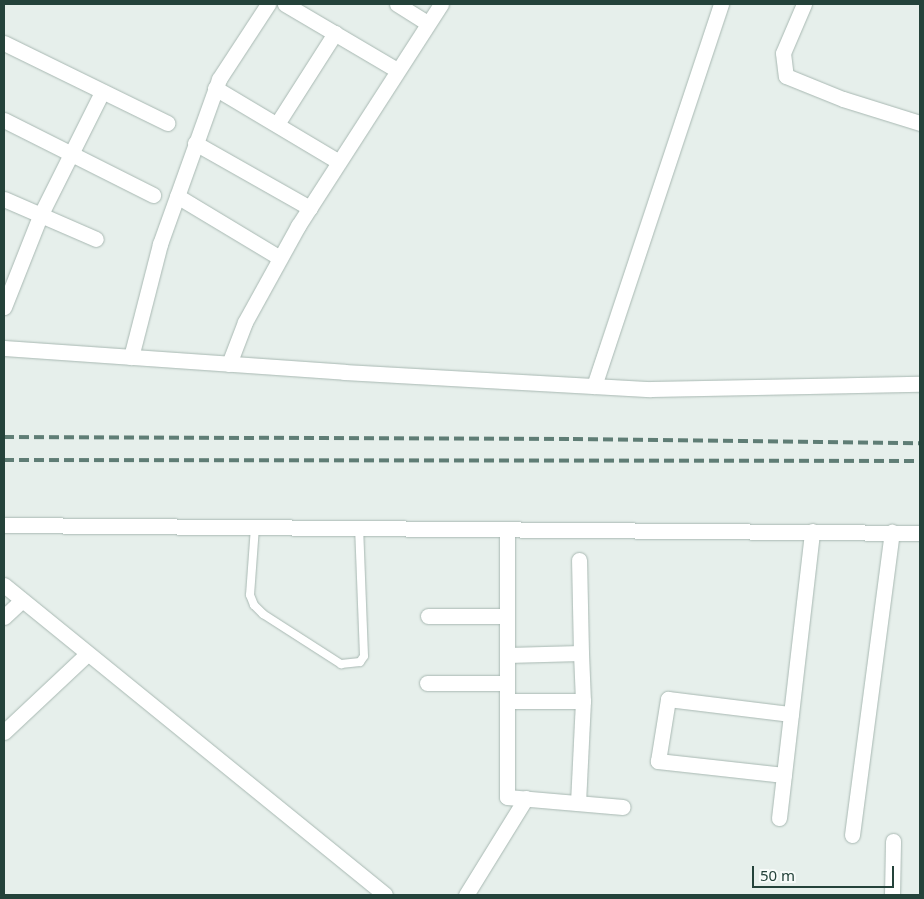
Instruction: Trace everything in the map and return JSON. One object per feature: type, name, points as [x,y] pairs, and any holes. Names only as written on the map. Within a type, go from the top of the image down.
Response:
[{"type":"street","points":[[131,357],[160,244],[219,79],[268,4]]},
{"type":"street","points":[[285,4],[397,70]]},
{"type":"street","points":[[397,4],[428,23]]},
{"type":"street","points":[[229,364],[245,322],[280,258],[440,4]]},
{"type":"street","points":[[594,386],[721,4]]},
{"type":"street","points":[[804,4],[783,53],[786,76],[843,99],[920,123]]},
{"type":"street","points":[[277,124],[334,33]]},
{"type":"street","points":[[4,43],[167,124]]},
{"type":"street","points":[[216,88],[339,162]]},
{"type":"street","points":[[4,307],[40,216],[102,92]]},
{"type":"street","points":[[4,120],[153,195]]},
{"type":"street","points":[[195,143],[310,208]]},
{"type":"street","points":[[177,196],[280,258]]},
{"type":"street","points":[[4,199],[96,239]]},
{"type":"street","points":[[4,348],[229,364],[652,389],[920,384]]},
{"type":"street","points":[[4,525],[920,533]]},
{"type":"street","points":[[508,529],[507,797],[623,807]]},
{"type":"street","points":[[779,818],[812,531]]},
{"type":"street","points":[[852,836],[892,532]]},
{"type":"street","points":[[578,803],[583,701],[579,560]]},
{"type":"street","points":[[4,585],[21,601],[385,895]]},
{"type":"street","points":[[4,617],[21,601]]},
{"type":"street","points":[[428,616],[507,616]]},
{"type":"street","points":[[507,655],[581,653]]},
{"type":"street","points":[[4,732],[87,654]]},
{"type":"street","points":[[427,683],[507,683]]},
{"type":"street","points":[[784,775],[658,761],[668,699],[791,714]]},
{"type":"street","points":[[507,701],[583,701]]},
{"type":"street","points":[[466,895],[526,798]]},
{"type":"street","points":[[892,895],[893,841]]},
{"type":"lane","points":[[255,527],[250,595],[254,605],[263,614],[341,664],[360,662],[364,656],[359,528]]},
{"type":"railway","points":[[4,437],[573,439],[920,443]]},
{"type":"railway","points":[[4,460],[920,461]]}]
